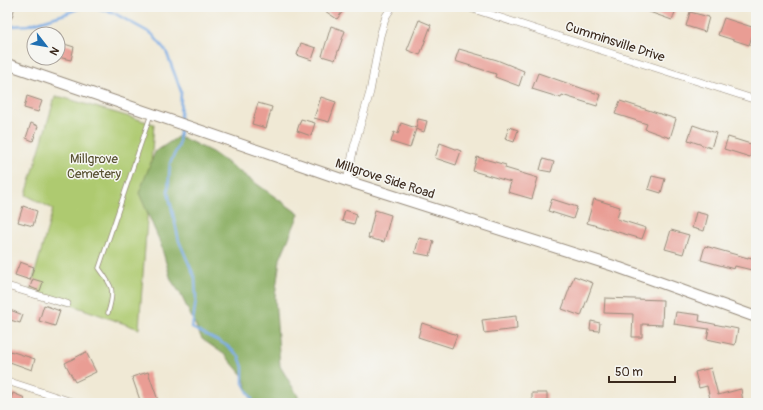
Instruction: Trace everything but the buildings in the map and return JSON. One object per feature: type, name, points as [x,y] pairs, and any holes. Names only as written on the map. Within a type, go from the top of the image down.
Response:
[{"type":"main road","points":[[7,15],[10,7]]},
{"type":"main road","name":"Millgrove Side Road","points":[[7,64],[347,181],[620,268],[756,316]]},
{"type":"street","points":[[347,181],[354,147],[370,92],[380,36],[386,16],[392,7]]},
{"type":"street","name":"Cumminsville Drive","points":[[467,7],[756,100]]},
{"type":"street","points":[[7,286],[67,304]]},
{"type":"street","points":[[7,381],[75,403]]},
{"type":"lane","points":[[108,313],[113,297],[111,283],[99,268],[151,113]]},
{"type":"green space","name":"Millgrove Cemetery","points":[[55,97],[61,97],[154,124],[139,329],[30,290],[53,209],[26,195]]},
{"type":"green space","points":[[179,136],[212,152],[299,214],[280,259],[275,297],[280,366],[298,396],[299,403],[252,403],[243,376],[225,355],[202,339],[180,293],[171,280],[160,242],[139,193],[155,152]]},
{"type":"waterway","points":[[12,26],[28,25],[65,14],[82,7]]},
{"type":"waterway","points":[[94,7],[112,12],[152,34],[166,51],[181,91],[180,121]]},
{"type":"waterway","points":[[180,126],[179,145],[170,163],[168,192],[179,241],[195,278],[196,299],[192,328],[226,345],[239,356],[243,367],[243,383],[254,403]]}]
